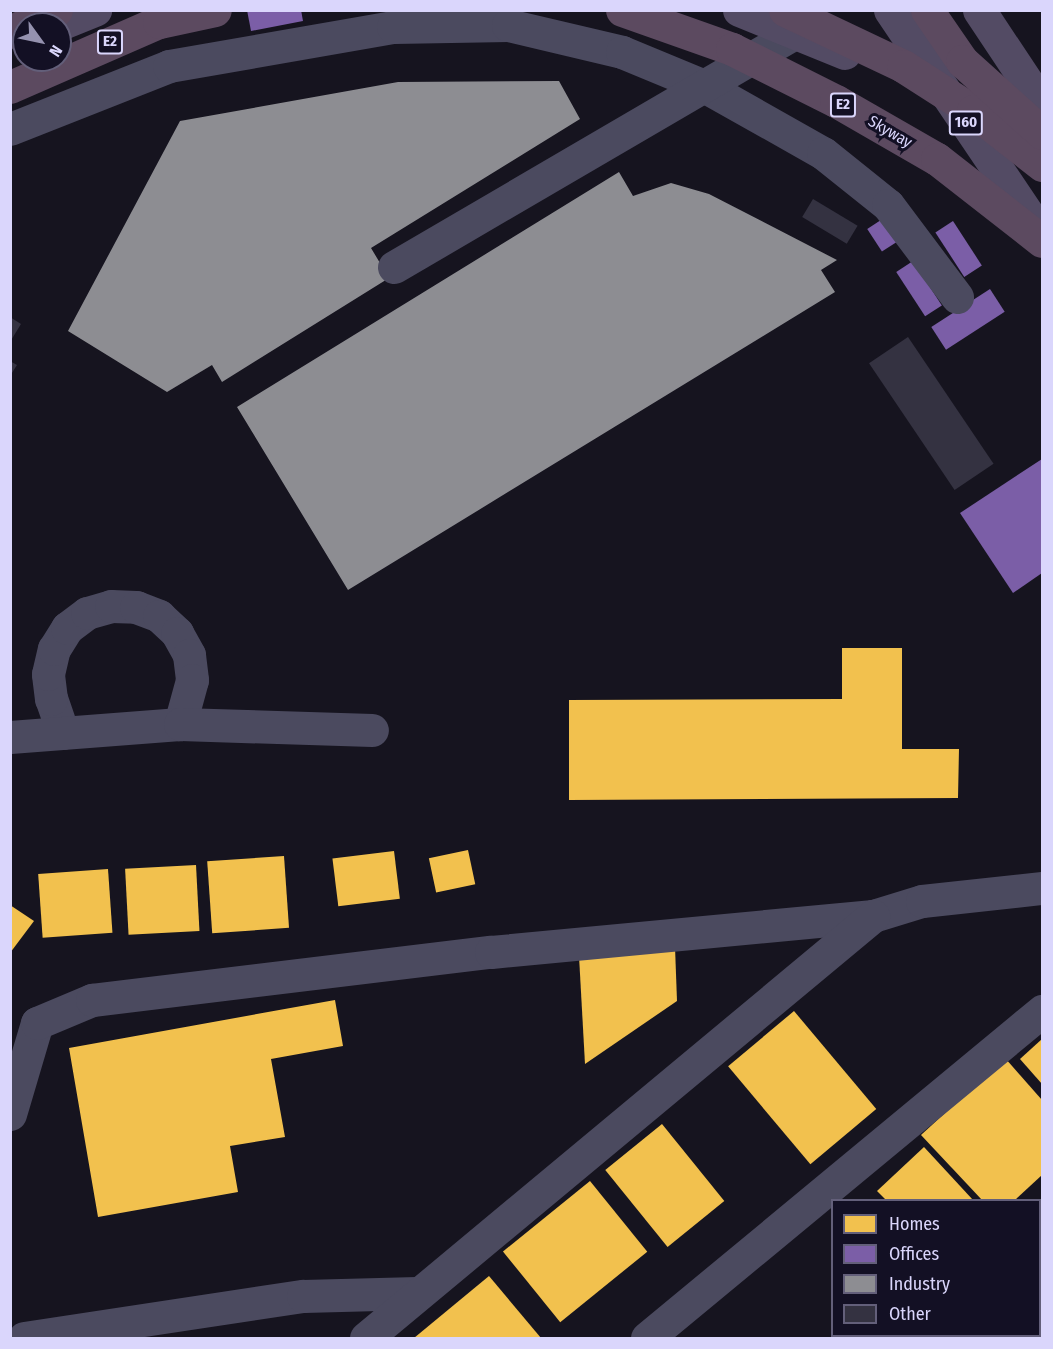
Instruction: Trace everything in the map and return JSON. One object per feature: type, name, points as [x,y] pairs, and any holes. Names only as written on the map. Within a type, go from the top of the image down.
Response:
[{"type":"highway","points":[[10,32],[56,10]]},
{"type":"highway","name":"E2","points":[[10,87],[159,22],[215,10]]},
{"type":"highway","name":"Skyway","points":[[622,10],[732,49],[836,101],[937,159],[1042,241]]},
{"type":"highway","points":[[927,10],[962,61],[1042,133]]},
{"type":"highway","points":[[789,22],[903,66],[973,111],[1042,165]]},
{"type":"main road","points":[[72,19],[94,10]]},
{"type":"main road","points":[[738,10],[789,22],[857,58],[932,72]]},
{"type":"main road","name":"160","points":[[890,10],[1042,235]]},
{"type":"main road","points":[[979,10],[1042,105]]},
{"type":"street","points":[[394,267],[704,86],[789,22]]},
{"type":"street","points":[[10,129],[169,66],[393,27],[508,25],[622,52],[704,86],[823,153],[888,205],[957,297]]},
{"type":"street","points":[[63,733],[49,682],[54,649],[67,628],[87,613],[111,606],[136,607],[177,633],[189,655],[192,680],[180,724]]},
{"type":"street","points":[[10,737],[180,724],[372,730]]},
{"type":"street","points":[[10,1114],[37,1023],[92,1000],[491,952],[873,916],[922,901],[1042,888]]},
{"type":"street","points":[[366,1338],[417,1293],[873,916]]},
{"type":"street","points":[[648,1338],[1042,1011]]},
{"type":"street","points":[[24,1338],[303,1296],[417,1293]]},
{"type":"building: Homes","points":[[842,648],[902,648],[902,749],[959,749],[958,798],[569,800],[569,700],[842,699]]},
{"type":"building: Homes","points":[[468,850],[475,884],[436,893],[429,858]]},
{"type":"building: Homes","points":[[394,851],[400,899],[338,906],[332,859]]},
{"type":"building: Homes","points":[[284,856],[289,928],[212,933],[207,861]]},
{"type":"building: Homes","points":[[196,865],[199,931],[129,935],[125,869]]},
{"type":"building: Homes","points":[[108,869],[112,933],[43,938],[38,874]]},
{"type":"building: Homes","points":[[10,905],[34,921],[10,953]]},
{"type":"building: Homes","points":[[675,947],[677,1001],[585,1064],[579,956]]},
{"type":"building: Homes","points":[[335,1000],[343,1046],[271,1059],[285,1137],[230,1146],[238,1192],[98,1217],[69,1048]]},
{"type":"building: Homes","points":[[794,1011],[876,1109],[810,1164],[728,1066]]},
{"type":"building: Homes","points":[[1042,1039],[1042,1084],[1020,1059]]},
{"type":"building: Homes","points":[[1005,1058],[1042,1100],[1042,1175],[1016,1199],[981,1199],[921,1135]]},
{"type":"building: Homes","points":[[662,1124],[724,1201],[668,1247],[605,1170]]},
{"type":"building: Homes","points":[[924,1147],[972,1199],[885,1199],[877,1191]]},
{"type":"building: Homes","points":[[590,1181],[647,1252],[560,1322],[503,1251]]},
{"type":"building: Homes","points":[[489,1276],[541,1338],[414,1338]]},
{"type":"building: Offices","points":[[247,10],[301,10],[303,21],[251,31]]},
{"type":"building: Offices","points":[[884,218],[899,241],[882,252],[867,229]]},
{"type":"building: Offices","points":[[953,221],[982,265],[964,277],[935,232]]},
{"type":"building: Offices","points":[[913,261],[942,305],[925,316],[896,272]]},
{"type":"building: Offices","points":[[990,289],[1005,312],[946,350],[931,327]]},
{"type":"building: Offices","points":[[1042,459],[1042,573],[1013,593],[960,513]]},
{"type":"building: Industry","points":[[559,81],[580,119],[371,248],[389,278],[222,382],[212,365],[167,392],[68,331],[180,121],[398,82]]},
{"type":"building: Industry","points":[[619,172],[633,196],[671,183],[709,194],[837,260],[821,270],[835,292],[348,590],[237,407]]},
{"type":"building: Other","points":[[813,199],[858,226],[847,244],[802,217]]},
{"type":"building: Other","points":[[10,317],[21,324],[10,342]]},
{"type":"building: Other","points":[[908,337],[994,464],[955,490],[869,363]]},
{"type":"building: Other","points":[[10,361],[17,365],[10,376]]},
{"type":"building: Other","points":[[1041,1218],[1042,1220],[1041,1272]]},
{"type":"building: Other","points":[[965,1337],[1026,1337],[1025,1338]]}]
